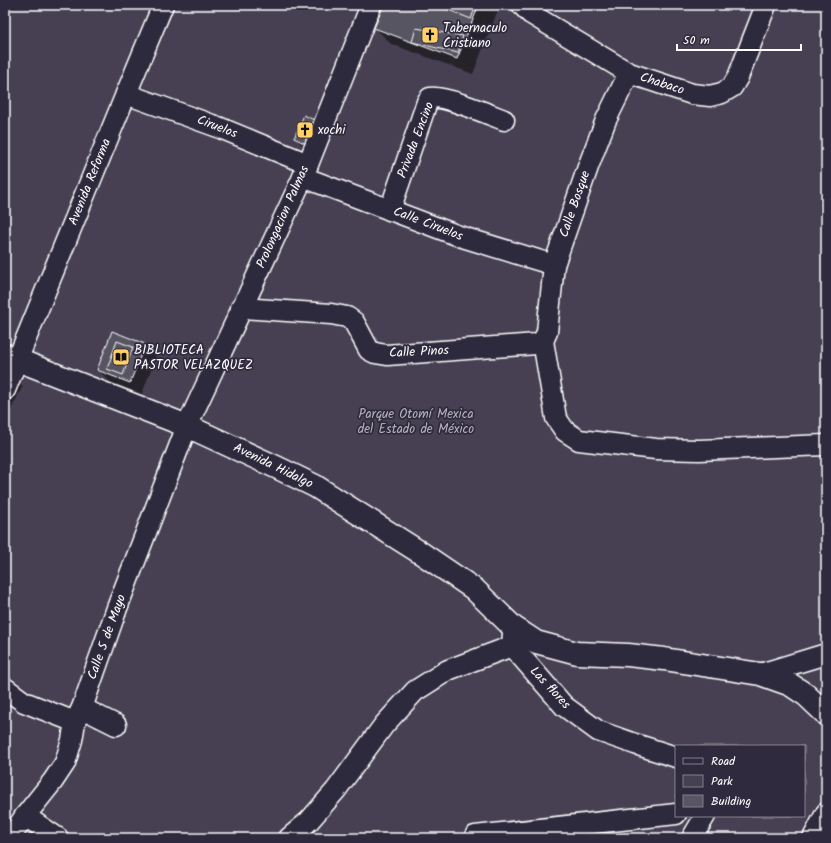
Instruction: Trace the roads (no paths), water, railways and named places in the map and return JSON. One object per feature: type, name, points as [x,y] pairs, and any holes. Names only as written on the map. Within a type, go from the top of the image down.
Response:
[{"type":"main road","name":"Avenida Hidalgo","points":[[11,357],[187,426],[315,486],[421,552],[474,589],[512,636],[577,653],[628,655],[664,659],[760,674],[790,685],[806,695],[826,714]]},
{"type":"street","name":"Avenida Reforma","points":[[5,390],[11,357],[126,94],[163,5]]},
{"type":"street","name":"Prolongacion Palmas","points":[[187,426],[306,171],[371,5]]},
{"type":"street","name":"Chabaco","points":[[522,5],[531,14],[629,73],[692,94],[710,96],[722,93],[732,87],[738,77],[766,5]]},
{"type":"street","name":"Calle Bosque","points":[[543,342],[547,332],[554,265],[606,120],[629,73]]},
{"type":"street","name":"Ciruelos","points":[[126,94],[218,127],[306,171]]},
{"type":"street","name":"Privada Encino","points":[[390,210],[427,102],[430,98],[438,97],[449,100],[504,120]]},
{"type":"street","name":"Calle Ciruelos","points":[[306,171],[390,210],[459,236],[554,265]]},
{"type":"street","name":"Calle Pinos","points":[[241,308],[331,314],[347,317],[354,322],[369,350],[375,353],[387,354],[536,344],[543,342]]},
{"type":"street","points":[[543,342],[556,418],[565,432],[578,440],[656,449],[699,450],[826,445]]},
{"type":"street","name":"Calle 5 de Mayo","points":[[10,838],[25,816],[53,782],[65,763],[79,715],[117,608],[187,426]]},
{"type":"street","points":[[289,838],[309,821],[336,790],[384,725],[415,691],[448,670],[512,636]]},
{"type":"street","name":"Las flores","points":[[512,636],[564,706],[598,731],[675,757]]},
{"type":"street","points":[[760,674],[826,654]]},
{"type":"street","points":[[5,688],[24,702],[116,725]]},
{"type":"street","points":[[813,838],[826,813]]},
{"type":"street","points":[[475,836],[675,814]]},
{"type":"street","points":[[25,816],[58,838]]},
{"type":"street","points":[[692,838],[704,817]]},
{"type":"place","name":"Tabernaculo Cristiano","points":[[430,35]]},
{"type":"place","name":"xochi","points":[[305,130]]},
{"type":"place","name":"BIBLIOTECA PASTOR VELAZQUEZ","points":[[121,357]]},
{"type":"park label","name":"Parque Otomí Mexica del Estado de México","points":[[416,422]]}]
